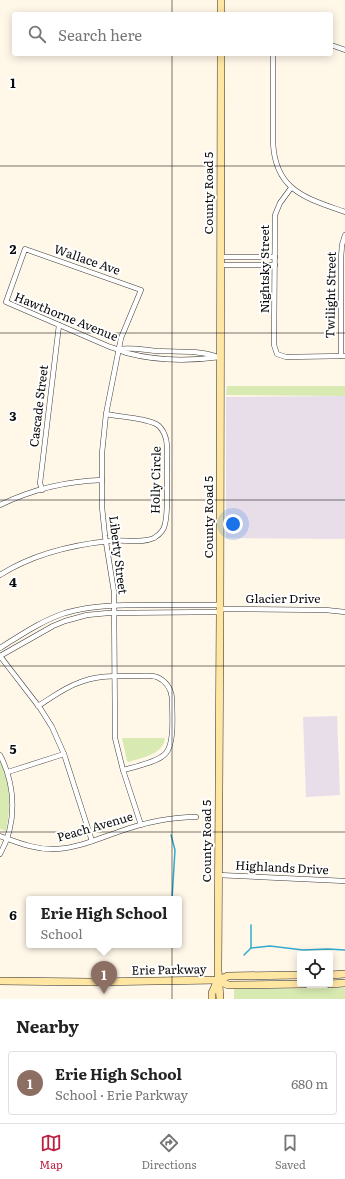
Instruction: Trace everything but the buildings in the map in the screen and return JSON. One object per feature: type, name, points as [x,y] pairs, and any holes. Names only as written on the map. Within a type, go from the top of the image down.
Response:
[{"type":"street","points":[[221,0],[221,12]]},
{"type":"street","points":[[333,46],[345,50]]},
{"type":"street","name":"County Road 5","points":[[220,999],[218,980],[218,875],[221,56]]},
{"type":"street","points":[[273,56],[274,154],[276,165],[291,188],[306,198],[345,212]]},
{"type":"street","name":"Nightsky Street","points":[[291,188],[280,203],[275,215],[274,345],[277,354],[286,357],[343,356]]},
{"type":"street","name":"Twilight Street","points":[[343,356],[340,258],[345,235]]},
{"type":"street","name":"Wallace Ave","points":[[6,302],[25,249],[141,290]]},
{"type":"street","points":[[220,257],[275,257]]},
{"type":"street","points":[[220,265],[275,265]]},
{"type":"street","name":"Liberty Street","points":[[141,290],[121,338],[106,414],[102,453],[102,507],[114,592],[115,738],[123,770],[141,824]]},
{"type":"street","name":"Hawthorne Avenue","points":[[6,302],[126,353],[156,358],[204,359],[220,357]]},
{"type":"street","name":"Cascade Street","points":[[42,490],[40,483],[58,325]]},
{"type":"street","name":"Hawthorne Avenue","points":[[119,349],[128,348],[207,353],[220,357]]},
{"type":"street","name":"Holly Circle","points":[[106,414],[152,422],[159,426],[164,432],[167,452],[166,507],[165,524],[163,530],[154,538],[146,540],[106,541]]},
{"type":"street","points":[[0,505],[23,495],[42,490],[92,480],[102,480]]},
{"type":"street","points":[[0,575],[31,559],[56,550],[88,543],[106,541]]},
{"type":"street","points":[[0,648],[34,627],[63,614],[90,607],[114,605],[220,609]]},
{"type":"street","points":[[92,841],[64,754],[52,727],[0,656],[42,631],[66,621],[87,615],[114,612],[220,609]]},
{"type":"street","name":"Glacier Drive","points":[[220,609],[326,610],[345,612]]},
{"type":"street","points":[[38,706],[67,688],[78,683],[104,676],[157,677],[168,686],[171,691],[172,740],[170,747],[160,758],[123,770]]},
{"type":"street","points":[[8,772],[64,754]]},
{"type":"street","points":[[0,755],[11,782],[12,799],[12,816],[7,839],[0,854]]},
{"type":"street","name":"Peach Avenue","points":[[0,836],[30,847],[56,849],[92,841],[141,824],[177,817],[196,817]]},
{"type":"street","name":"Highlands Drive","points":[[218,875],[345,881]]},
{"type":"street","points":[[333,974],[345,974]]},
{"type":"street","name":"Erie Parkway","points":[[0,981],[91,982],[218,980],[228,976],[297,975]]},
{"type":"street","name":"County Road 5","points":[[212,999],[212,993],[218,980]]},
{"type":"street","name":"Erie Parkway","points":[[218,980],[228,985],[297,984]]},
{"type":"street","points":[[333,984],[345,983]]},
{"type":"shaded area","points":[[345,396],[345,539],[226,538],[226,397]]},
{"type":"shaded area","points":[[337,716],[340,795],[306,797],[303,717]]},
{"type":"green space","points":[[227,386],[345,386],[345,396],[226,395]]},
{"type":"green space","points":[[122,738],[165,738],[163,744],[156,752],[146,757],[129,762],[127,761]]},
{"type":"green space","points":[[0,761],[4,770],[9,796],[9,813],[6,831],[0,829]]},
{"type":"green space","points":[[345,988],[345,999],[234,999],[234,989]]},
{"type":"waterway","points":[[171,835],[175,850],[172,896]]},
{"type":"waterway","points":[[251,925],[251,948]]},
{"type":"waterway","points":[[244,955],[251,948],[270,946],[303,950],[345,950]]},
{"type":"place","name":"Erie High School","points":[[104,994]]}]
